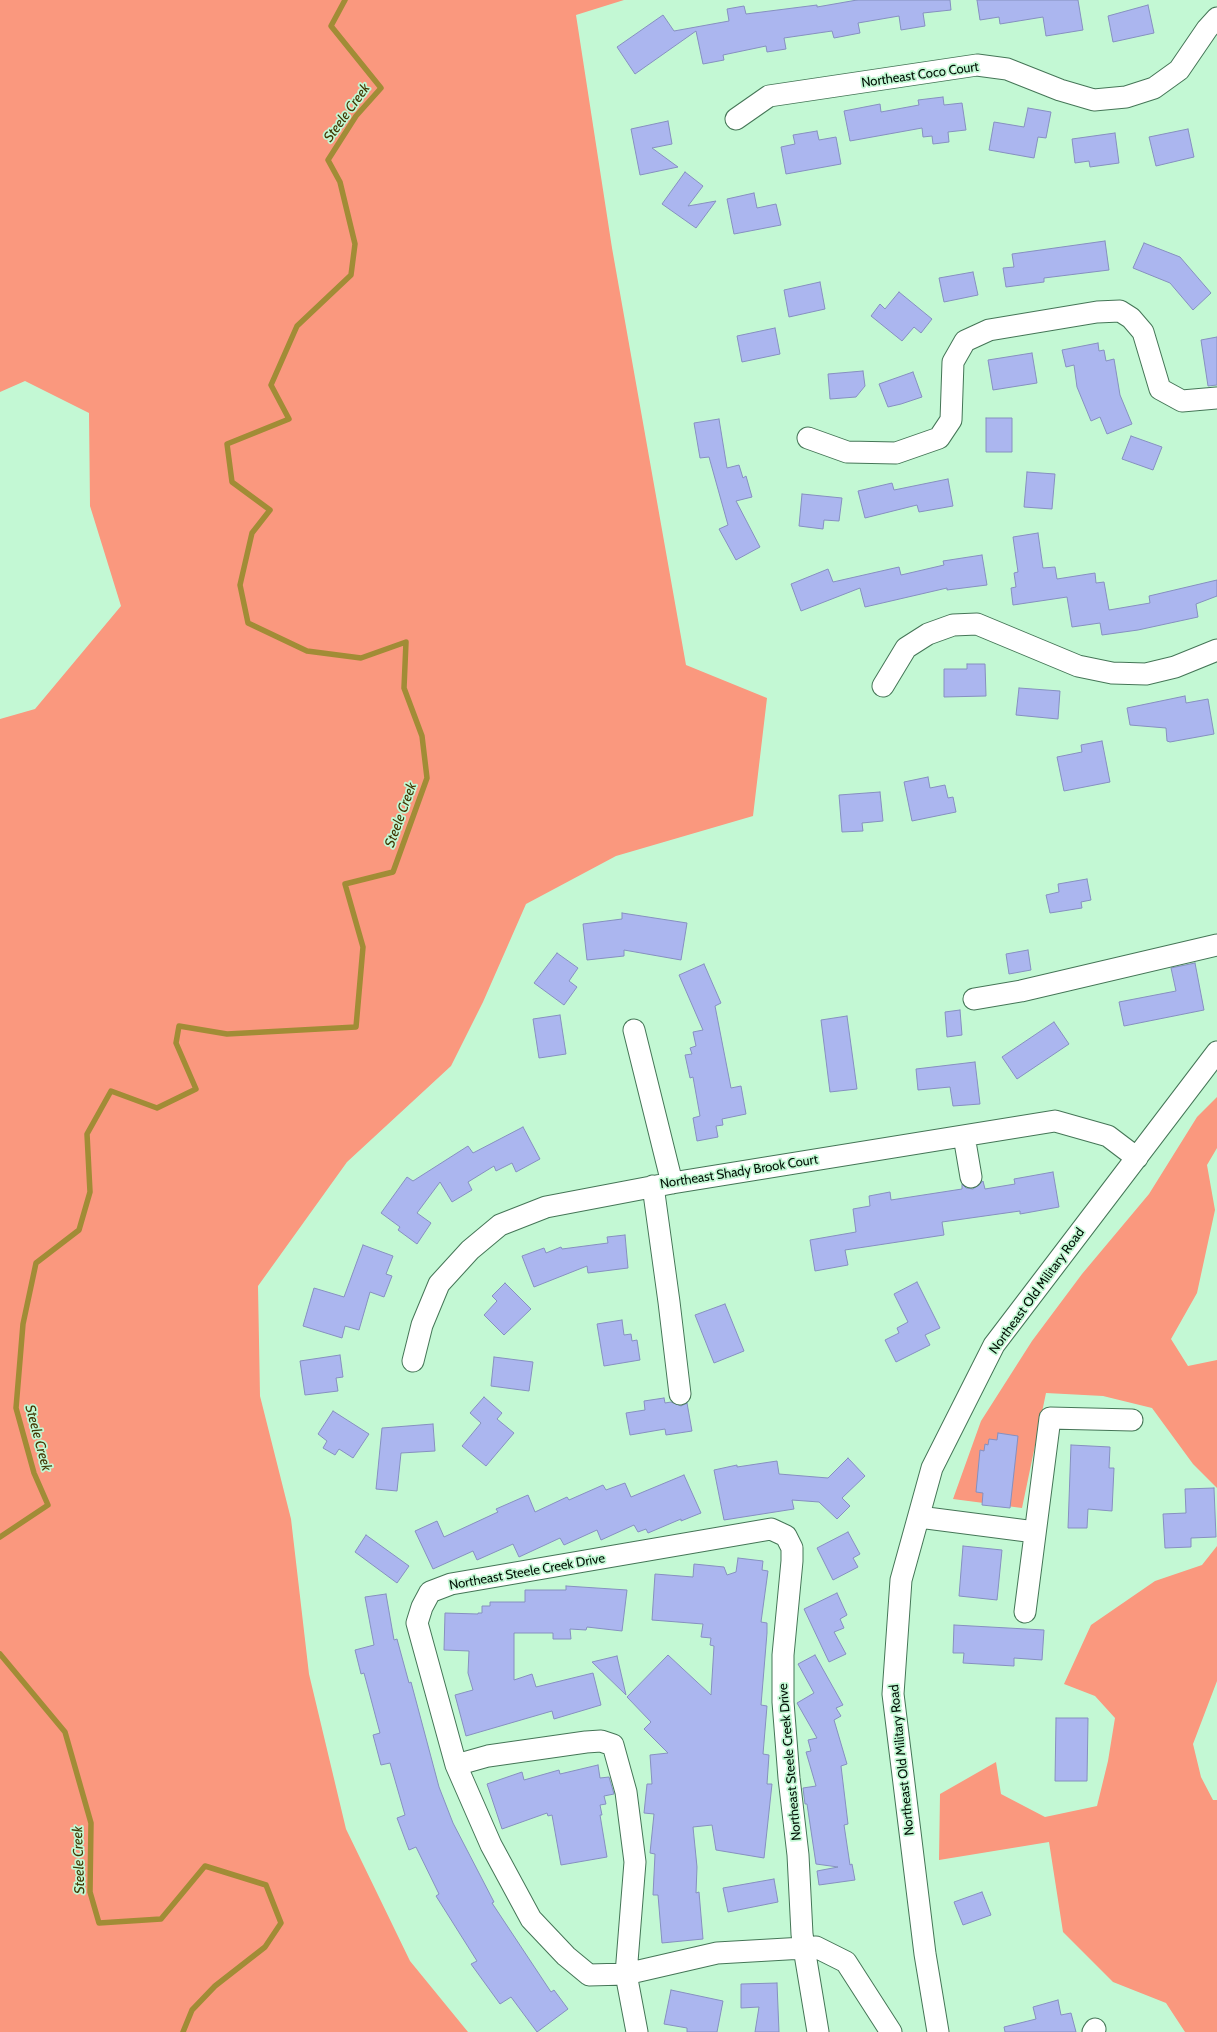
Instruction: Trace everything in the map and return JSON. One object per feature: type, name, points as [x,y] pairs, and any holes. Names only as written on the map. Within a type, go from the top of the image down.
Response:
[{"type":"street","name":"Northeast Coco Court","points":[[736,119],[769,96],[977,65],[1007,69],[1060,90],[1094,100],[1126,96],[1154,88],[1179,70],[1206,29],[1217,18]]},
{"type":"street","points":[[808,438],[847,452],[896,452],[939,438],[951,420],[953,362],[965,341],[989,330],[1097,312],[1120,311],[1131,318],[1143,332],[1160,389],[1182,401],[1217,398]]},
{"type":"street","points":[[883,686],[906,648],[928,634],[953,625],[977,624],[1078,666],[1112,673],[1146,674],[1175,667],[1217,650]]},
{"type":"street","points":[[974,998],[1021,991],[1217,945]]},
{"type":"street","points":[[634,1030],[662,1184],[670,1302],[680,1394]]},
{"type":"street","name":"Northeast Old Military Road","points":[[938,2032],[925,1954],[893,1694],[900,1580],[932,1468],[994,1345],[1217,1052]]},
{"type":"street","points":[[1196,1081],[1217,1078]]},
{"type":"street","name":"Northeast Shady Brook Court","points":[[413,1361],[422,1326],[439,1284],[470,1250],[500,1225],[546,1207],[662,1184],[1055,1121],[1108,1136],[1137,1158]]},
{"type":"street","points":[[964,1136],[971,1177]]},
{"type":"street","points":[[1025,1612],[1050,1418],[1132,1420]]},
{"type":"street","points":[[918,1517],[1035,1532]]},
{"type":"street","name":"Northeast Steele Creek Drive","points":[[804,1948],[798,1855],[789,1778],[783,1702],[783,1655],[792,1561],[792,1548],[786,1536],[771,1529],[451,1584],[430,1592],[422,1607],[418,1623],[456,1765],[491,1845],[531,1919],[566,1956],[589,1975],[626,1974],[717,1953],[804,1948],[816,1947],[846,1962],[891,2032]]},
{"type":"street","points":[[456,1765],[488,1756],[586,1742],[601,1741],[613,1744],[626,1792],[635,1862],[626,1974],[637,2032]]},
{"type":"street","points":[[804,1948],[818,2032]]},
{"type":"shaded area","points":[[0,0],[624,0],[576,15],[612,248],[686,665],[767,698],[753,816],[616,856],[526,904],[483,1002],[451,1066],[347,1162],[258,1286],[260,1396],[291,1519],[309,1674],[346,1829],[410,1961],[468,2032],[0,2032],[0,719],[35,709],[121,606],[90,506],[89,413],[25,381],[0,392]]},
{"type":"shaded area","points":[[1217,1097],[1217,1148],[1207,1165],[1215,1210],[1197,1293],[1171,1339],[1188,1366],[1217,1360],[1217,1488],[1193,1464],[1152,1408],[1103,1396],[1046,1393],[1022,1508],[953,1499],[981,1421],[1032,1341],[1082,1274],[1149,1194],[1197,1117]]},
{"type":"shaded area","points":[[1217,1546],[1217,1681],[1193,1744],[1201,1777],[1213,1800],[1217,1800],[1217,2032],[1185,2032],[1166,2003],[1113,1982],[1063,1932],[1049,1842],[939,1860],[940,1794],[996,1762],[1001,1794],[1045,1817],[1097,1806],[1108,1761],[1115,1718],[1095,1696],[1064,1684],[1091,1625],[1155,1581],[1202,1565]]},
{"type":"building","points":[[857,0],[950,0],[951,10],[923,13],[925,26],[901,30],[899,16],[858,23],[860,33],[834,38],[832,31],[784,38],[786,49],[767,52],[766,46],[723,55],[724,60],[703,64],[696,31],[635,74],[617,47],[663,15],[674,31],[729,21],[727,9],[744,6],[746,14],[817,5],[817,7]]},
{"type":"building","points":[[977,0],[1078,0],[1083,30],[1046,36],[1043,17],[1000,24],[999,17],[980,20]]},
{"type":"building","points":[[1148,5],[1154,33],[1113,42],[1108,16]]},
{"type":"building","points":[[943,97],[944,105],[962,103],[966,130],[948,132],[949,142],[933,144],[932,136],[923,137],[922,128],[850,141],[844,111],[880,104],[881,112],[919,105],[918,100]]},
{"type":"building","points":[[1028,108],[1051,112],[1046,138],[1038,137],[1034,158],[989,150],[994,122],[1024,127]]},
{"type":"building","points":[[668,121],[672,144],[652,148],[678,167],[640,175],[631,129]]},
{"type":"building","points":[[1188,129],[1194,157],[1156,166],[1149,137]]},
{"type":"building","points":[[817,131],[819,140],[836,137],[841,164],[786,174],[781,147],[795,144],[793,135]]},
{"type":"building","points":[[1115,133],[1119,163],[1090,167],[1089,161],[1075,163],[1072,139]]},
{"type":"building","points":[[685,172],[703,186],[688,206],[716,201],[696,228],[662,204]]},
{"type":"building","points":[[754,193],[757,208],[776,204],[781,225],[734,234],[727,199]]},
{"type":"building","points":[[1105,241],[1109,270],[1044,278],[1044,282],[1006,287],[1003,268],[1014,267],[1012,254]]},
{"type":"building","points":[[1144,243],[1180,257],[1211,293],[1193,310],[1170,283],[1133,268]]},
{"type":"building","points":[[973,272],[978,295],[944,302],[939,278]]},
{"type":"building","points":[[820,282],[825,309],[789,317],[784,290]]},
{"type":"building","points":[[899,292],[932,319],[921,333],[914,327],[902,341],[871,316],[880,304],[885,309]]},
{"type":"building","points":[[775,328],[780,354],[742,362],[737,336]]},
{"type":"building","points":[[1217,337],[1217,385],[1208,386],[1201,340]]},
{"type":"building","points":[[1098,343],[1099,351],[1104,350],[1106,361],[1114,359],[1120,395],[1132,424],[1107,434],[1100,417],[1091,421],[1077,387],[1074,365],[1066,367],[1062,350]]},
{"type":"building","points":[[1032,353],[1037,383],[993,390],[988,360]]},
{"type":"building","points":[[863,371],[865,386],[856,397],[830,399],[828,374]]},
{"type":"building","points":[[913,372],[922,397],[888,407],[879,384]]},
{"type":"building","points":[[986,418],[1012,418],[1012,452],[986,452]]},
{"type":"building","points":[[719,419],[727,468],[739,465],[743,478],[746,476],[752,497],[736,501],[760,547],[736,560],[719,529],[728,525],[709,457],[700,458],[694,423]]},
{"type":"building","points":[[1131,436],[1162,447],[1153,470],[1122,459]]},
{"type":"building","points":[[1027,472],[1055,474],[1052,509],[1024,507]]},
{"type":"building","points":[[948,479],[953,506],[919,512],[917,505],[865,518],[858,491],[892,483],[894,490]]},
{"type":"building","points":[[802,494],[842,498],[839,521],[824,520],[823,529],[799,526]]},
{"type":"building","points":[[1038,533],[1043,568],[1055,567],[1057,579],[1095,573],[1096,583],[1104,582],[1109,610],[1150,603],[1149,596],[1217,580],[1217,596],[1196,604],[1198,617],[1138,630],[1102,635],[1100,623],[1072,627],[1067,597],[1013,605],[1011,588],[1016,587],[1014,573],[1018,572],[1013,537]]},
{"type":"building","points":[[982,555],[987,585],[947,590],[947,588],[865,607],[860,588],[801,611],[791,584],[828,569],[833,582],[899,567],[901,575],[944,565],[943,561]]},
{"type":"building","points":[[967,664],[985,664],[986,696],[944,697],[944,669],[967,669]]},
{"type":"building","points":[[1019,688],[1060,691],[1058,719],[1016,715]]},
{"type":"building","points":[[1185,696],[1186,703],[1208,699],[1214,734],[1170,742],[1167,741],[1166,728],[1130,725],[1127,708]]},
{"type":"building","points":[[1102,741],[1110,782],[1064,791],[1057,757],[1082,752],[1081,745]]},
{"type":"building","points":[[928,777],[930,788],[945,785],[948,798],[953,797],[956,812],[912,821],[904,782]]},
{"type":"building","points":[[880,792],[883,821],[862,823],[863,831],[842,832],[839,795]]},
{"type":"building","points":[[1087,879],[1091,900],[1081,902],[1082,908],[1050,913],[1046,895],[1059,892],[1058,884]]},
{"type":"building","points":[[622,913],[687,923],[681,960],[624,950],[624,956],[587,960],[583,924],[622,919]]},
{"type":"building","points":[[1028,950],[1031,970],[1009,974],[1006,954]]},
{"type":"building","points":[[557,953],[578,968],[569,981],[577,987],[564,1005],[534,983]]},
{"type":"building","points":[[1195,963],[1204,1010],[1124,1026],[1119,1002],[1176,991],[1171,968]]},
{"type":"building","points":[[704,964],[721,1003],[715,1006],[731,1088],[741,1086],[746,1114],[722,1119],[723,1125],[716,1126],[718,1137],[697,1141],[693,1118],[700,1116],[693,1077],[690,1078],[685,1055],[692,1054],[690,1048],[696,1046],[693,1032],[703,1030],[679,975]]},
{"type":"building","points":[[960,1010],[962,1035],[947,1037],[945,1012]]},
{"type":"building","points":[[560,1015],[566,1054],[539,1058],[533,1019]]},
{"type":"building","points":[[847,1016],[857,1089],[830,1092],[821,1020]]},
{"type":"building","points":[[1054,1022],[1069,1044],[1017,1079],[1002,1057]]},
{"type":"building","points":[[975,1062],[980,1104],[953,1106],[950,1087],[918,1090],[916,1069]]},
{"type":"building","points":[[523,1127],[540,1159],[516,1172],[512,1163],[496,1171],[494,1166],[468,1182],[472,1190],[452,1202],[440,1182],[417,1213],[431,1223],[417,1244],[398,1230],[400,1227],[381,1213],[407,1177],[413,1181],[468,1146],[473,1153]]},
{"type":"building","points":[[1053,1172],[1059,1207],[1020,1214],[1020,1211],[942,1222],[944,1235],[845,1250],[848,1265],[815,1271],[810,1240],[856,1232],[853,1209],[870,1206],[869,1196],[890,1192],[891,1200],[962,1189],[962,1184],[966,1188],[973,1189],[983,1181],[985,1189],[1015,1184],[1014,1179]]},
{"type":"building","points":[[625,1235],[628,1268],[588,1273],[587,1266],[534,1287],[522,1256],[544,1248],[546,1253],[561,1247],[562,1249],[608,1243],[607,1237]]},
{"type":"building","points":[[363,1245],[393,1256],[386,1274],[392,1276],[384,1297],[370,1292],[359,1330],[345,1326],[342,1338],[303,1326],[314,1288],[344,1297]]},
{"type":"building","points":[[917,1282],[940,1328],[925,1335],[930,1345],[896,1362],[885,1340],[899,1333],[897,1328],[908,1322],[894,1294]]},
{"type":"building","points":[[505,1283],[531,1309],[504,1335],[484,1315],[497,1301],[492,1296]]},
{"type":"building","points":[[725,1304],[744,1351],[714,1363],[695,1315]]},
{"type":"building","points":[[622,1320],[624,1335],[631,1334],[632,1341],[637,1340],[640,1360],[604,1366],[597,1324]]},
{"type":"building","points":[[340,1355],[343,1377],[336,1378],[338,1391],[305,1395],[300,1361]]},
{"type":"building","points":[[494,1357],[533,1362],[529,1391],[491,1386]]},
{"type":"building","points":[[484,1397],[502,1413],[497,1419],[514,1433],[486,1466],[462,1446],[481,1423],[470,1413]]},
{"type":"building","points":[[664,1398],[665,1403],[671,1402],[681,1406],[687,1403],[692,1431],[666,1435],[665,1429],[630,1435],[626,1413],[645,1410],[644,1401]]},
{"type":"building","points":[[333,1411],[369,1434],[353,1458],[339,1449],[335,1455],[323,1448],[327,1441],[318,1434]]},
{"type":"building","points":[[433,1424],[435,1451],[401,1453],[397,1491],[376,1489],[382,1428]]},
{"type":"building","points":[[998,1433],[1018,1436],[1010,1508],[982,1505],[983,1493],[976,1492],[980,1450],[984,1451],[985,1444],[988,1445],[989,1439],[997,1440]]},
{"type":"building","points":[[1071,1445],[1110,1447],[1109,1468],[1114,1468],[1112,1511],[1088,1509],[1087,1528],[1068,1528]]},
{"type":"building","points":[[848,1458],[865,1476],[842,1498],[850,1506],[837,1519],[819,1502],[792,1500],[794,1509],[724,1520],[714,1470],[737,1465],[737,1467],[777,1461],[779,1474],[828,1478]]},
{"type":"building","points":[[684,1475],[701,1513],[681,1521],[681,1519],[648,1533],[646,1529],[638,1532],[634,1525],[601,1540],[597,1530],[564,1545],[560,1538],[519,1557],[513,1544],[477,1560],[473,1551],[433,1569],[415,1531],[437,1521],[444,1537],[498,1512],[496,1509],[528,1495],[535,1512],[567,1497],[569,1500],[603,1485],[606,1490],[625,1483],[631,1497]]},
{"type":"building","points":[[1214,1488],[1216,1537],[1191,1538],[1191,1547],[1165,1548],[1163,1514],[1186,1513],[1185,1489]]},
{"type":"building","points":[[848,1532],[860,1554],[853,1558],[858,1567],[833,1580],[817,1548]]},
{"type":"building","points":[[366,1535],[409,1566],[397,1583],[355,1552]]},
{"type":"building","points":[[963,1546],[1002,1550],[997,1600],[959,1596]]},
{"type":"building","points":[[738,1558],[763,1561],[762,1570],[768,1571],[761,1622],[767,1623],[767,1633],[761,1705],[767,1706],[763,1754],[769,1755],[767,1784],[772,1784],[764,1858],[716,1850],[712,1825],[693,1827],[697,1867],[696,1893],[699,1892],[703,1939],[662,1943],[658,1895],[653,1895],[655,1854],[650,1853],[654,1814],[644,1813],[647,1784],[652,1784],[650,1755],[668,1753],[644,1729],[651,1722],[627,1697],[668,1655],[711,1695],[714,1646],[710,1645],[711,1638],[701,1637],[703,1624],[652,1620],[655,1574],[693,1577],[694,1564],[724,1567],[727,1575],[736,1572]]},
{"type":"building","points":[[566,1586],[627,1590],[622,1631],[587,1627],[586,1630],[570,1629],[571,1639],[553,1639],[553,1633],[514,1633],[514,1680],[532,1674],[536,1687],[593,1673],[601,1705],[554,1719],[552,1711],[466,1736],[455,1695],[473,1690],[468,1673],[469,1651],[444,1650],[445,1613],[478,1614],[482,1613],[482,1606],[490,1606],[490,1602],[525,1602],[525,1590],[566,1590]]},
{"type":"building","points":[[837,1593],[847,1615],[840,1619],[844,1628],[834,1632],[846,1654],[829,1662],[804,1609]]},
{"type":"building","points":[[386,1594],[394,1640],[397,1639],[409,1683],[411,1682],[439,1787],[453,1823],[494,1902],[492,1903],[551,1992],[554,1990],[568,2009],[537,2032],[511,1997],[500,2004],[471,1964],[477,1961],[436,1896],[439,1894],[416,1847],[409,1850],[397,1818],[405,1815],[390,1763],[381,1765],[373,1735],[380,1733],[364,1673],[361,1674],[355,1650],[374,1645],[365,1597]]},
{"type":"building","points":[[954,1625],[1044,1630],[1042,1660],[1014,1658],[1014,1666],[963,1663],[964,1653],[953,1653]]},
{"type":"building","points":[[815,1655],[843,1705],[836,1708],[841,1716],[834,1720],[847,1764],[841,1766],[848,1824],[844,1825],[850,1865],[852,1864],[855,1880],[819,1885],[817,1871],[838,1867],[816,1864],[807,1804],[805,1804],[803,1788],[816,1786],[806,1752],[811,1751],[808,1740],[817,1738],[797,1703],[814,1693],[798,1664]]},
{"type":"building","points":[[617,1656],[626,1695],[592,1662]]},
{"type":"building","points":[[1056,1718],[1088,1718],[1087,1781],[1055,1781]]},
{"type":"building","points":[[598,1765],[600,1778],[609,1777],[614,1794],[604,1796],[606,1804],[600,1805],[602,1815],[600,1815],[607,1857],[561,1865],[552,1815],[548,1816],[547,1813],[502,1829],[487,1784],[522,1772],[524,1780],[559,1770],[560,1774]]},
{"type":"building","points":[[774,1879],[778,1902],[728,1912],[723,1888]]},
{"type":"building","points":[[982,1892],[991,1915],[963,1925],[954,1902]]},
{"type":"building","points":[[777,1983],[779,2032],[755,2032],[759,2007],[741,2008],[741,1984]]},
{"type":"building","points":[[671,1990],[723,2001],[717,2032],[687,2032],[687,2028],[664,2024]]},
{"type":"building","points":[[1058,2000],[1061,2015],[1071,2013],[1076,2032],[1005,2032],[1004,2027],[1036,2019],[1033,2007]]},
{"type":"waterway","name":"Steele Creek","points":[[0,1537],[48,1505],[34,1473],[16,1408],[23,1324],[36,1263],[79,1230],[90,1192],[87,1134],[111,1091],[157,1108],[196,1089],[176,1043],[179,1026],[227,1034],[356,1027],[363,947],[345,884],[393,872],[427,778],[422,736],[404,688],[406,642],[361,658],[307,651],[248,623],[240,585],[252,533],[270,510],[232,482],[227,444],[289,419],[271,385],[297,326],[351,275],[355,244],[340,182],[328,160],[356,116],[381,88],[331,26],[345,0]]},
{"type":"waterway","name":"Steele Creek","points":[[0,1654],[65,1732],[91,1823],[90,1892],[99,1923],[161,1919],[205,1866],[266,1885],[281,1923],[265,1947],[215,1986],[192,2010],[183,2032]]}]
